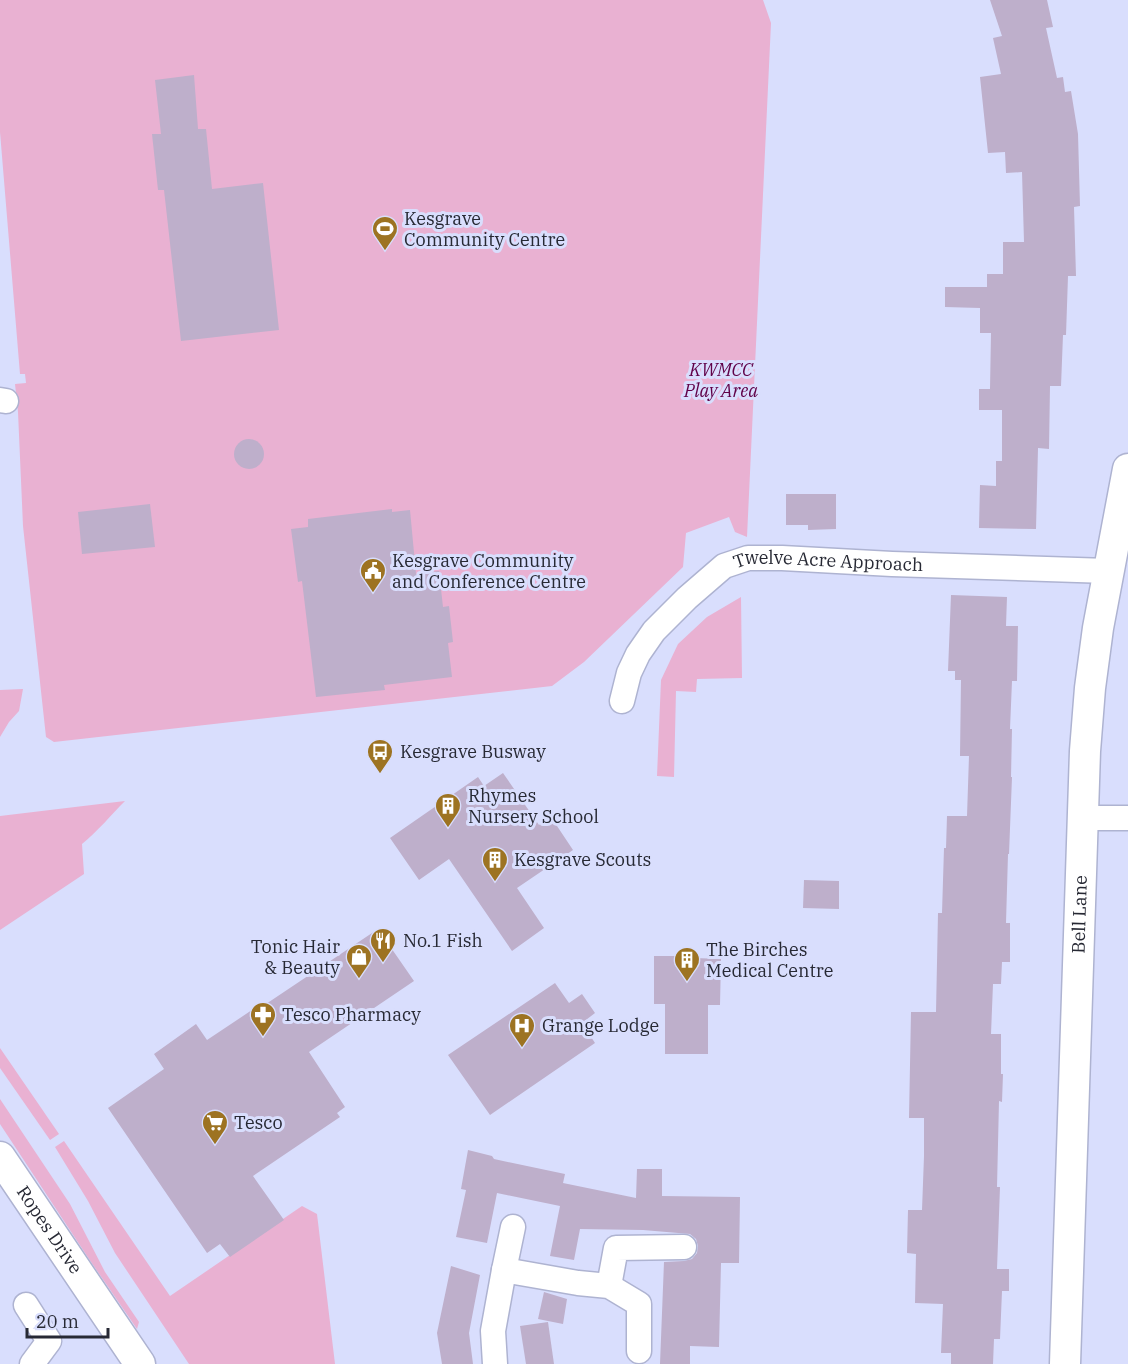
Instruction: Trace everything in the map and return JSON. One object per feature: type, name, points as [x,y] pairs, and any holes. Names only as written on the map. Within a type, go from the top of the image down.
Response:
[{"type":"street","name":"Bell Lane","points":[[1065,1364],[1089,688],[1108,571],[1128,469]]},
{"type":"street","name":"Twelve Acre Approach","points":[[622,702],[629,673],[638,654],[654,631],[724,566],[748,558],[1108,571]]},
{"type":"street","points":[[1084,818],[1128,818]]},
{"type":"street","name":"Ropes Drive","points":[[5,1175],[140,1364]]},
{"type":"street","points":[[495,1364],[493,1331],[513,1227]]},
{"type":"street","points":[[609,1286],[616,1248],[684,1247]]},
{"type":"street","points":[[504,1270],[609,1286],[639,1304],[639,1351]]},
{"type":"street","points":[[26,1305],[49,1341],[32,1364]]},
{"type":"green space","name":"Kesgrave Community Centre","points":[[0,0],[763,0],[771,23],[747,537],[735,532],[729,517],[686,533],[683,567],[584,662],[552,686],[54,742],[46,737],[23,526],[15,384],[26,383],[25,374],[20,374],[0,132]]},
{"type":"green space","points":[[741,597],[742,678],[697,679],[696,692],[676,691],[674,777],[657,776],[661,680],[678,644],[707,617]]},
{"type":"green space","points":[[23,689],[19,711],[0,737],[0,690]]},
{"type":"green space","points":[[125,801],[82,844],[84,874],[0,930],[0,816]]},
{"type":"green space","points":[[0,1048],[59,1134],[50,1140],[0,1068]]},
{"type":"green space","points":[[0,1099],[70,1204],[105,1272],[139,1322],[137,1329],[0,1124]]},
{"type":"green space","points":[[64,1141],[170,1296],[302,1206],[317,1214],[335,1364],[189,1364],[115,1253],[88,1201],[55,1147]]},
{"type":"building","points":[[990,0],[1047,0],[1053,27],[1046,28],[1057,78],[1063,77],[1065,92],[1071,91],[1078,134],[1080,206],[1074,207],[1076,276],[1068,276],[1061,386],[1050,386],[1049,449],[1038,448],[1036,529],[979,528],[980,485],[996,486],[996,461],[1002,461],[1002,410],[979,410],[979,389],[990,389],[991,333],[980,333],[980,308],[945,307],[945,287],[987,287],[987,274],[1003,274],[1003,242],[1024,242],[1022,172],[1006,173],[1005,152],[988,153],[980,77],[1001,74],[993,38],[1002,36]]},
{"type":"building","points":[[194,75],[198,129],[206,129],[212,189],[263,183],[279,330],[181,341],[164,190],[158,190],[152,134],[161,134],[155,80]]},
{"type":"building","points":[[249,439],[255,440],[263,448],[263,460],[255,468],[249,469],[243,468],[235,460],[234,454],[235,448],[243,440]]},
{"type":"building","points":[[786,494],[836,494],[836,529],[808,530],[808,525],[786,525]]},
{"type":"building","points":[[150,504],[155,547],[82,554],[78,512]]},
{"type":"building","name":"Kesgrave Community and Conference Centre","points":[[392,509],[392,512],[410,510],[416,574],[439,571],[443,607],[449,606],[453,642],[448,643],[452,677],[384,685],[385,690],[316,697],[302,581],[298,582],[291,529],[308,527],[308,519]]},
{"type":"building","points":[[951,595],[1007,597],[1006,626],[1018,626],[1017,681],[1012,681],[1010,729],[1012,729],[1012,777],[1006,923],[1010,923],[1010,962],[1002,962],[1001,984],[993,984],[991,1034],[1001,1034],[1001,1074],[1003,1074],[1002,1102],[999,1101],[997,1187],[1000,1187],[997,1269],[1009,1269],[1009,1291],[1002,1291],[1000,1339],[994,1339],[993,1364],[951,1364],[951,1353],[941,1353],[943,1304],[915,1303],[916,1254],[907,1253],[908,1210],[922,1210],[924,1156],[924,1118],[909,1118],[911,1012],[936,1012],[938,913],[942,913],[947,816],[967,816],[969,756],[960,756],[961,680],[955,680],[955,671],[948,671]]},
{"type":"building","points":[[503,773],[539,825],[551,817],[573,850],[517,888],[544,928],[512,951],[449,859],[419,880],[390,838],[478,777],[484,786]]},
{"type":"building","points":[[804,880],[839,881],[839,909],[803,908]]},
{"type":"building","name":"Tesco","points":[[378,929],[414,981],[309,1052],[345,1107],[337,1113],[340,1117],[253,1176],[284,1220],[230,1257],[220,1244],[207,1253],[108,1108],[164,1069],[154,1054],[196,1024],[207,1040],[261,1004],[263,1006]]},
{"type":"building","name":"The Birches Medical Centre","points":[[654,956],[695,956],[695,958],[721,959],[720,1005],[708,1005],[708,1054],[665,1054],[665,1004],[654,1004]]},
{"type":"building","name":"Grange Lodge","points":[[555,983],[569,1003],[582,994],[595,1013],[582,1023],[595,1043],[490,1115],[448,1055]]},
{"type":"building","points":[[468,1150],[492,1156],[494,1159],[565,1174],[563,1183],[636,1198],[637,1169],[662,1169],[662,1196],[740,1197],[739,1263],[721,1263],[719,1347],[690,1346],[690,1364],[660,1364],[664,1262],[692,1259],[697,1253],[698,1246],[696,1239],[690,1234],[643,1230],[580,1229],[574,1260],[550,1256],[560,1206],[497,1193],[487,1243],[456,1237],[466,1190],[461,1189]]},
{"type":"building","points":[[451,1266],[480,1275],[469,1333],[473,1364],[442,1364],[437,1333]]},
{"type":"building","points":[[544,1292],[567,1299],[563,1324],[538,1319]]},
{"type":"building","points":[[548,1322],[554,1364],[526,1364],[520,1326]]},
{"type":"place","name":"Kesgrave Community Centre","points":[[385,252]]},
{"type":"place","name":"Kesgrave Community and Conference Centre","points":[[373,594]]},
{"type":"place","name":"Kesgrave Busway","points":[[380,775]]},
{"type":"place","name":"Rhymes Nursery School","points":[[448,829]]},
{"type":"place","name":"Kesgrave Scouts","points":[[495,883]]},
{"type":"place","name":"No.1 Fish","points":[[383,964]]},
{"type":"place","name":"Tonic Hair & Beauty","points":[[359,980]]},
{"type":"place","name":"The Birches Medical Centre","points":[[687,983]]},
{"type":"place","name":"Tesco Pharmacy","points":[[263,1038]]},
{"type":"place","name":"Grange Lodge","points":[[522,1049]]},
{"type":"place","name":"Tesco","points":[[215,1146]]},
{"type":"park label","name":"KWMCC Play Area","points":[[721,380]]}]
